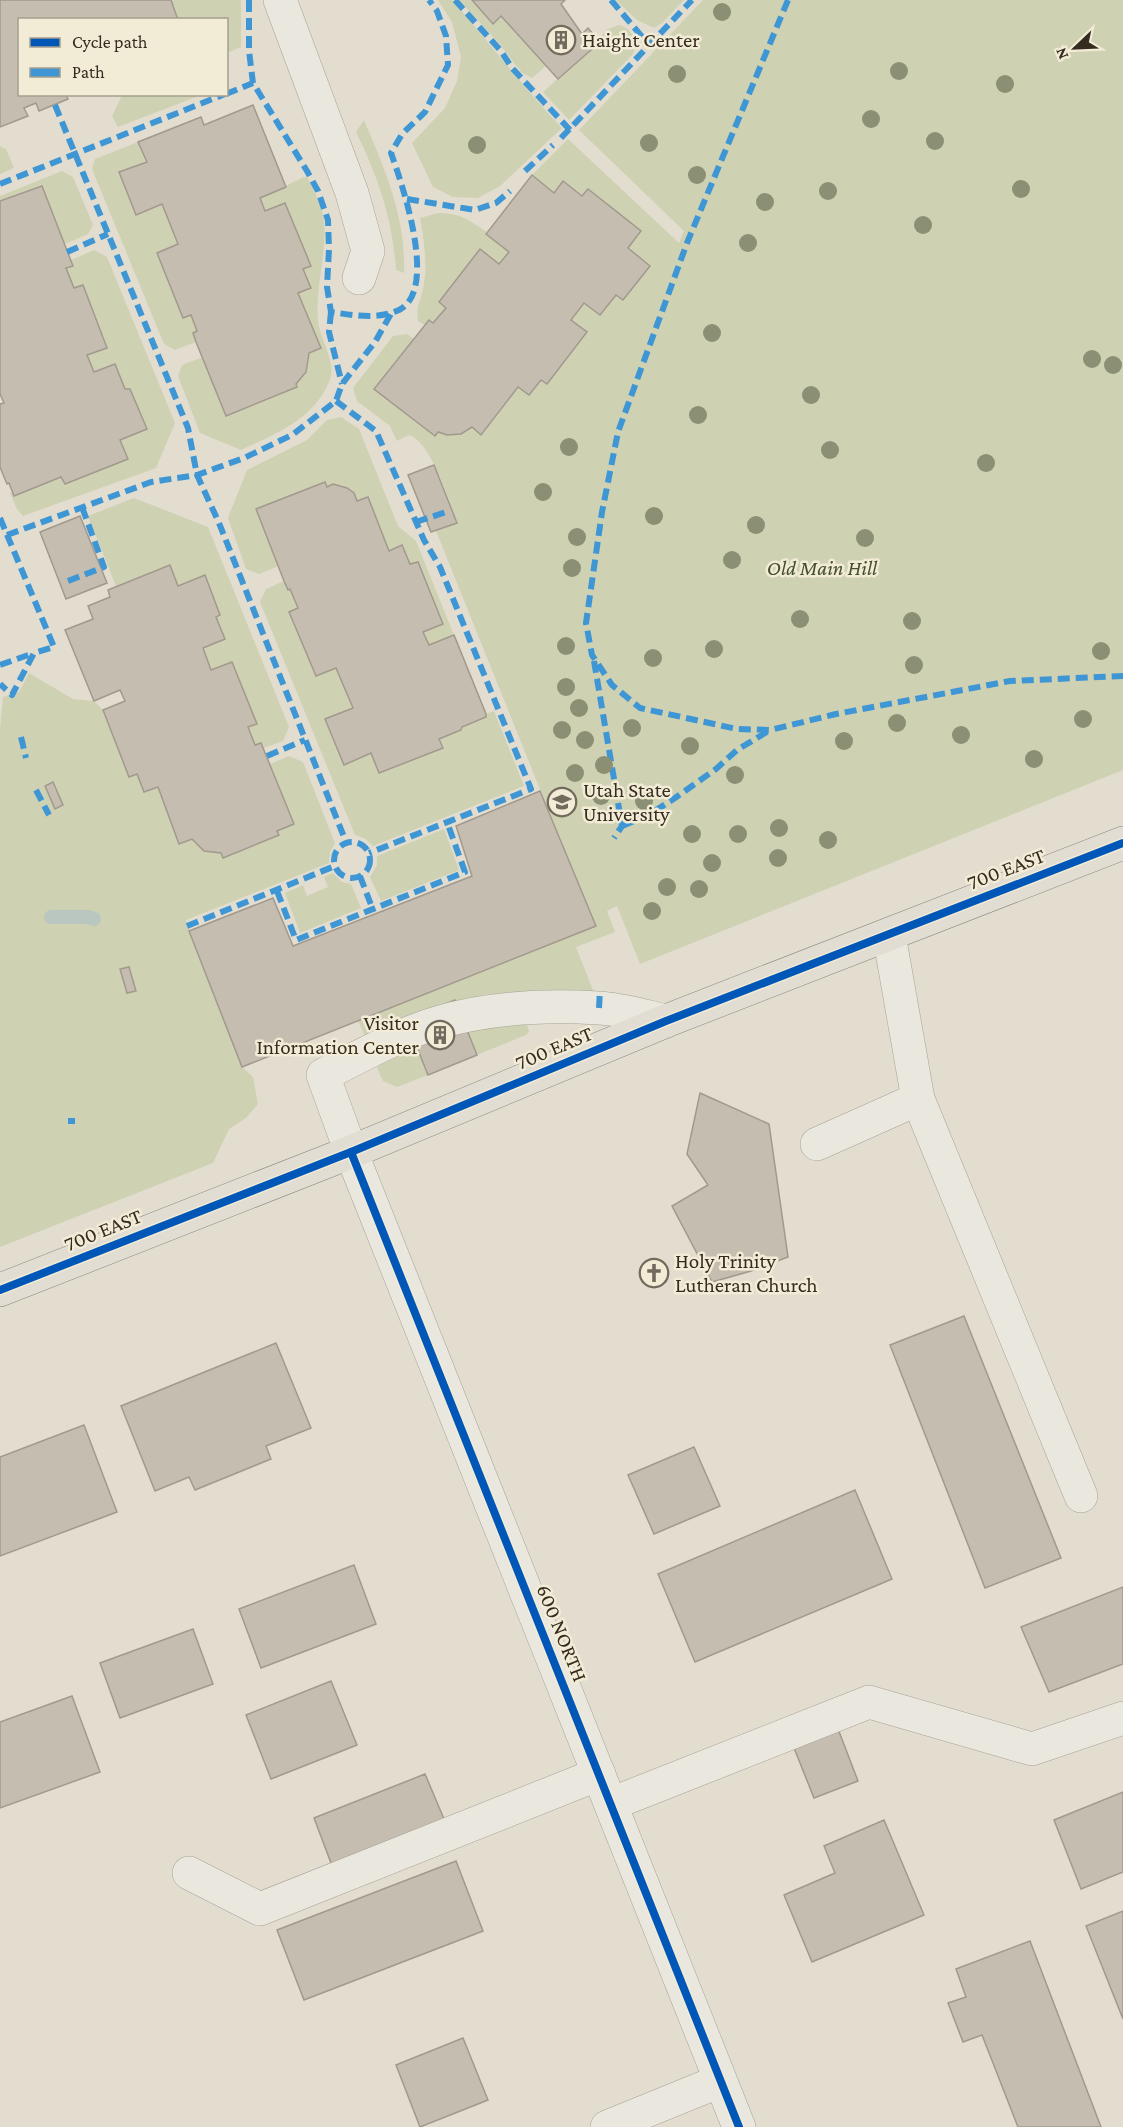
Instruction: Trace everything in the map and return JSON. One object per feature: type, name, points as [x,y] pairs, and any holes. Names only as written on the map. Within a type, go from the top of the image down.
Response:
[{"type":"main road","name":"700 EAST","points":[[0,1290],[351,1152],[666,1021],[1123,843]]},
{"type":"street","points":[[280,0],[362,225],[368,251],[359,278]]},
{"type":"street","points":[[889,934],[918,1099],[1081,1496]]},
{"type":"street","name":"600 NORTH","points":[[666,1021],[599,1008],[486,1012],[438,1022],[379,1047],[323,1075],[351,1152],[739,2127]]},
{"type":"street","points":[[817,1144],[918,1099]]},
{"type":"street","points":[[611,1804],[870,1702],[1032,1749],[1123,1718]]},
{"type":"street","points":[[189,1873],[260,1910],[599,1774]]},
{"type":"street","points":[[608,2127],[720,2081]]},
{"type":"green space","points":[[171,0],[241,0],[241,47],[228,53],[228,18],[178,18]]},
{"type":"green space","points":[[438,0],[452,0],[562,128],[500,186],[478,198],[453,197],[433,187],[412,143],[445,108],[457,81],[461,57],[452,22]]},
{"type":"green space","points":[[459,0],[472,0],[493,24],[501,16],[546,66],[532,78],[522,73],[497,41]]},
{"type":"green space","points":[[616,0],[684,0],[662,23],[654,28],[637,20]]},
{"type":"green space","name":"Old Main Hill","points":[[703,0],[1123,0],[1123,770],[640,964],[617,906],[607,911],[615,932],[576,947],[594,993],[457,1003],[455,1000],[406,1019],[380,1033],[364,1034],[358,1021],[595,926],[436,531],[457,522],[438,473],[425,449],[417,440],[409,435],[397,441],[390,426],[357,401],[353,388],[393,336],[407,334],[414,339],[375,389],[435,436],[438,432],[456,434],[472,427],[481,435],[518,387],[529,395],[541,380],[547,383],[587,333],[571,320],[584,303],[616,295],[623,300],[650,266],[628,248],[641,231],[588,189],[582,196],[563,181],[554,193],[532,175],[568,139],[679,243],[684,231],[579,130]]},
{"type":"green space","points":[[619,25],[633,36],[635,45],[633,54],[569,120],[543,92],[599,42],[598,39],[608,29]]},
{"type":"green space","points":[[121,96],[198,96],[118,127],[112,116]]},
{"type":"green space","points":[[364,120],[393,194],[398,213],[404,252],[404,273],[396,270],[388,216],[371,165],[356,132]]},
{"type":"green space","points":[[138,142],[147,162],[119,173],[136,214],[162,204],[178,244],[157,253],[183,318],[191,315],[197,331],[196,342],[175,350],[164,344],[92,169],[95,159]]},
{"type":"green space","points":[[0,146],[6,149],[14,168],[0,174]]},
{"type":"green space","points":[[62,171],[73,177],[93,225],[88,234],[65,244],[42,186],[0,201],[0,196]]},
{"type":"green space","points":[[304,177],[308,178],[323,215],[324,246],[318,296],[318,321],[330,360],[331,375],[322,395],[303,416],[280,431],[241,450],[200,433],[178,376],[182,365],[203,357],[226,416],[297,387],[296,384],[306,372],[309,353],[321,348],[298,293],[311,288],[303,269],[310,266],[285,203],[265,211],[260,198]]},
{"type":"green space","points":[[438,213],[452,214],[470,221],[487,232],[486,234],[509,252],[499,264],[480,249],[439,301],[446,308],[433,323],[429,320],[425,325],[418,321],[418,307],[425,272],[420,218]]},
{"type":"green space","points":[[94,250],[107,257],[175,423],[156,468],[23,516],[10,493],[61,477],[65,484],[128,459],[120,440],[146,429],[130,389],[125,389],[94,372],[87,355],[107,347],[83,285],[74,288],[66,268],[73,266],[71,260]]},
{"type":"green space","points":[[341,417],[359,429],[398,526],[416,541],[454,635],[429,645],[423,632],[443,624],[418,562],[410,564],[402,546],[389,551],[368,497],[357,501],[345,487],[332,485],[327,487],[324,482],[257,509],[279,566],[259,574],[246,569],[228,518],[247,470],[307,440],[327,420]]},
{"type":"green space","points":[[134,498],[208,527],[289,727],[283,741],[264,748],[261,743],[255,745],[248,727],[257,724],[232,662],[211,670],[203,648],[225,639],[216,617],[219,614],[178,586],[170,566],[116,586],[88,516]]},
{"type":"green space","points":[[284,581],[298,608],[290,612],[316,676],[336,668],[353,708],[325,719],[344,765],[371,753],[379,773],[443,748],[439,739],[461,730],[462,727],[494,711],[524,786],[373,846],[366,839],[355,835],[260,602],[266,589]]},
{"type":"green space","points":[[29,673],[73,699],[94,701],[103,710],[129,776],[137,774],[144,792],[158,787],[179,844],[192,839],[204,851],[221,853],[223,858],[279,835],[277,831],[294,824],[270,764],[289,756],[303,762],[335,843],[330,852],[329,863],[186,920],[242,1067],[253,1077],[258,1104],[246,1118],[229,1129],[213,1163],[0,1247],[0,729],[3,697],[19,692]]},
{"type":"green space","points":[[444,829],[459,870],[381,901],[370,877],[377,865],[377,856]]},
{"type":"green space","points":[[333,873],[342,882],[351,884],[361,908],[300,933],[285,893],[303,885],[307,896],[328,887],[324,877]]},
{"type":"green space","points":[[524,1022],[529,1032],[526,1035],[477,1055],[465,1026]]},
{"type":"green space","points":[[415,1044],[428,1075],[397,1087],[383,1081],[377,1068],[381,1061]]},
{"type":"building","points":[[0,0],[171,0],[177,18],[18,18],[18,96],[67,96],[68,99],[39,111],[36,103],[24,108],[28,116],[0,127]]},
{"type":"building","name":"Haight Center","points":[[472,0],[565,0],[561,4],[582,34],[588,28],[600,42],[558,79],[501,16],[493,24]]},
{"type":"building","points":[[253,105],[286,187],[260,198],[265,211],[285,203],[311,266],[303,269],[311,288],[298,293],[321,348],[309,353],[306,372],[296,384],[297,387],[226,416],[196,342],[193,333],[197,331],[191,315],[183,318],[157,253],[178,244],[162,204],[136,215],[119,172],[147,162],[138,142],[201,117],[204,125]]},
{"type":"building","points":[[532,175],[554,193],[563,181],[582,196],[588,189],[641,231],[628,248],[650,266],[623,300],[616,295],[600,315],[584,303],[571,320],[587,332],[547,384],[541,380],[529,395],[518,387],[481,435],[472,427],[461,434],[447,435],[438,432],[435,436],[374,389],[429,320],[433,323],[446,308],[439,302],[480,249],[499,264],[509,252],[486,234]]},
{"type":"building","points":[[42,186],[73,266],[66,268],[74,288],[83,285],[107,348],[87,355],[94,372],[115,364],[125,389],[130,389],[147,429],[120,440],[128,459],[65,484],[61,477],[14,496],[0,467],[0,404],[4,403],[0,394],[0,201]]},
{"type":"building","points":[[434,465],[457,523],[431,532],[408,475]]},
{"type":"building","points":[[325,482],[327,487],[333,484],[347,488],[354,493],[357,501],[368,497],[389,551],[402,545],[410,564],[418,562],[443,624],[423,632],[429,645],[454,635],[486,714],[486,717],[439,739],[443,748],[379,773],[371,753],[344,765],[325,719],[353,708],[336,668],[316,676],[289,612],[298,608],[284,581],[256,509]]},
{"type":"building","points":[[80,516],[107,583],[66,599],[40,532]]},
{"type":"building","points":[[170,565],[178,586],[205,575],[220,615],[216,617],[225,639],[203,648],[211,670],[232,662],[257,724],[248,727],[255,745],[261,743],[294,824],[277,831],[279,835],[223,858],[221,853],[204,851],[192,839],[179,844],[158,787],[144,792],[137,774],[129,777],[103,710],[125,701],[120,690],[94,701],[65,630],[93,619],[88,606],[110,597],[108,590]]},
{"type":"building","points":[[53,782],[63,805],[55,809],[45,786]]},
{"type":"building","points":[[540,791],[596,926],[242,1067],[189,931],[273,898],[293,946],[472,876],[456,826]]},
{"type":"building","points":[[129,967],[136,991],[127,993],[120,969]]},
{"type":"building","name":"Visitor Information Center","points":[[455,1000],[477,1055],[428,1075],[406,1020]]},
{"type":"building","points":[[700,1093],[769,1124],[788,1257],[712,1282],[672,1206],[708,1185],[687,1154]]},
{"type":"building","points":[[964,1316],[1061,1558],[985,1588],[890,1345]]},
{"type":"building","points":[[276,1343],[311,1428],[266,1446],[271,1459],[195,1490],[189,1477],[155,1491],[121,1406]]},
{"type":"building","points":[[84,1425],[117,1512],[0,1556],[0,1457]]},
{"type":"building","points":[[694,1447],[720,1506],[654,1534],[628,1475]]},
{"type":"building","points":[[855,1490],[892,1579],[695,1662],[658,1574]]},
{"type":"building","points":[[354,1565],[376,1624],[261,1668],[239,1609]]},
{"type":"building","points":[[1123,1587],[1123,1664],[1049,1692],[1021,1627]]},
{"type":"building","points":[[193,1629],[213,1684],[120,1718],[100,1663]]},
{"type":"building","points":[[331,1681],[357,1745],[271,1779],[246,1715]]},
{"type":"building","points":[[72,1696],[100,1772],[0,1808],[0,1722]]},
{"type":"building","points":[[835,1721],[858,1781],[814,1798],[790,1738]]},
{"type":"building","points":[[425,1774],[447,1826],[334,1871],[314,1818]]},
{"type":"building","points":[[1123,1792],[1123,1872],[1081,1889],[1054,1820]]},
{"type":"building","points":[[884,1820],[924,1915],[812,1962],[784,1895],[835,1873],[824,1846]]},
{"type":"building","points":[[456,1861],[483,1931],[304,2000],[277,1930]]},
{"type":"building","points":[[1123,1911],[1123,2019],[1086,1926]]},
{"type":"building","points":[[1030,1941],[1101,2127],[1018,2127],[982,2035],[963,2042],[948,2003],[966,1997],[956,1969]]},
{"type":"building","points":[[463,2038],[488,2100],[420,2127],[396,2065]]},
{"type":"waterway","points":[[51,917],[94,919]]},
{"type":"marked path","points":[[249,0],[249,51],[253,83],[318,191],[328,220],[327,287],[331,312],[365,316],[382,315],[399,310],[411,299],[416,281],[417,260],[414,236],[403,188],[391,153],[402,134],[425,112],[448,65],[446,36],[437,11],[429,0]]},
{"type":"marked path","points":[[455,0],[501,51],[512,68],[570,130]]},
{"type":"marked path","points":[[611,0],[649,45]]},
{"type":"marked path","points":[[561,138],[692,0]]},
{"type":"marked path","points":[[788,0],[687,243],[618,432],[602,512],[586,623],[592,655],[612,685],[640,708],[737,729],[770,730],[836,714],[1010,681],[1123,676]]},
{"type":"marked path","points":[[228,93],[253,83]]},
{"type":"marked path","points":[[0,184],[220,96]]},
{"type":"marked path","points":[[55,105],[188,428],[197,475],[219,523],[346,842]]},
{"type":"marked path","points":[[525,171],[553,145]]},
{"type":"marked path","points":[[407,199],[475,210],[496,203],[510,191]]},
{"type":"marked path","points":[[67,252],[108,234]]},
{"type":"marked path","points":[[331,312],[329,332],[342,384]]},
{"type":"marked path","points":[[7,535],[151,482],[197,475],[244,458],[292,435],[336,401],[342,384],[375,342],[392,312]]},
{"type":"marked path","points":[[336,401],[376,431],[424,540],[440,567],[531,789],[369,853]]},
{"type":"marked path","points":[[68,581],[104,567],[82,507]]},
{"type":"marked path","points":[[416,522],[446,512]]},
{"type":"marked path","points":[[0,518],[54,647],[34,653],[12,695],[0,684]]},
{"type":"marked path","points":[[0,665],[34,653]]},
{"type":"marked path","points":[[594,661],[622,826],[614,838]]},
{"type":"marked path","points":[[622,826],[647,816],[675,798],[716,769],[737,750],[770,730]]},
{"type":"marked path","points":[[21,737],[26,758]]},
{"type":"marked path","points":[[267,756],[305,740]]},
{"type":"marked path","points":[[36,790],[49,815]]},
{"type":"marked path","points":[[277,891],[296,940],[465,872],[447,822]]},
{"type":"marked path","points":[[352,842],[365,847],[370,860],[365,873],[352,878],[339,873],[334,860],[339,847],[352,842]]},
{"type":"marked path","points":[[187,926],[335,866]]},
{"type":"marked path","points":[[360,876],[373,910]]},
{"type":"marked path","points":[[599,1008],[600,990]]},
{"type":"marked path","points":[[68,1121],[75,1121]]},
{"type":"cycle path","points":[[0,1290],[351,1152],[666,1021],[1123,843]]},
{"type":"cycle path","points":[[351,1152],[739,2127]]},
{"type":"place","name":"Haight Center","points":[[561,40]]},
{"type":"place","name":"Utah State University","points":[[562,802]]},
{"type":"place","name":"Visitor Information Center","points":[[440,1035]]},
{"type":"place","name":"Holy Trinity Lutheran Church","points":[[654,1273]]}]
